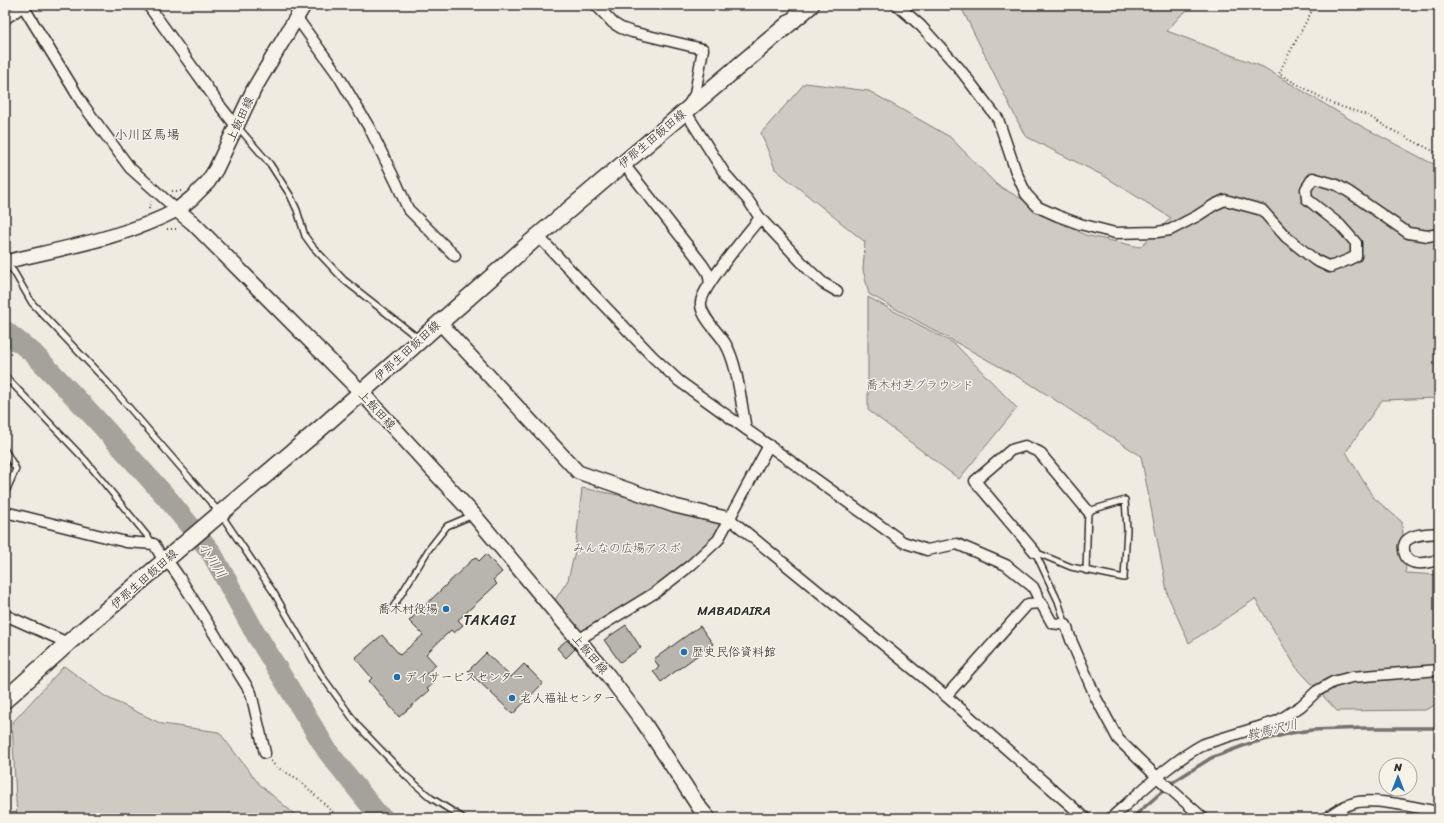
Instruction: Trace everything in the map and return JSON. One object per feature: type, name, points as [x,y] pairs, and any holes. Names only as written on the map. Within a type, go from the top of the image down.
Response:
[{"type":"main road","name":"上飯田線","points":[[304,5],[254,89],[226,150],[208,182],[177,210],[193,223],[361,392],[474,515],[607,674],[644,723],[699,807],[708,818]]},
{"type":"main road","name":"伊那生田飯田線","points":[[5,700],[68,643],[169,561],[219,514],[322,427],[538,236],[811,5]]},
{"type":"street","points":[[148,5],[236,126]]},
{"type":"street","points":[[596,5],[613,23],[621,28],[703,49],[695,94],[685,112],[725,174],[748,200],[760,218],[808,269],[823,283],[837,291]]},
{"type":"street","points":[[897,5],[921,26],[960,68],[998,119],[1016,172],[1026,194],[1038,207],[1058,216],[1080,224],[1115,232],[1156,232],[1170,230],[1225,200],[1262,210],[1286,237],[1315,260],[1330,267],[1356,256],[1356,243],[1340,225],[1307,199],[1306,189],[1313,178],[1337,185],[1349,192],[1408,234],[1428,236],[1439,234]]},
{"type":"street","points":[[5,19],[24,6],[84,106],[130,168],[177,210],[159,219],[120,233],[5,261]]},
{"type":"street","points":[[297,18],[338,75],[370,129],[398,184],[408,209],[455,256]]},
{"type":"street","points":[[623,163],[702,264],[708,273],[710,283]]},
{"type":"street","points":[[746,429],[733,358],[702,312],[701,302],[710,283],[760,218]]},
{"type":"street","points":[[538,236],[653,357],[679,381],[903,542],[927,550],[957,544],[1006,564],[1033,587],[1052,623],[1066,625],[1096,698],[1118,739],[1159,779],[1203,818]]},
{"type":"street","points":[[439,322],[578,472],[675,506],[730,519],[946,696],[1085,818]]},
{"type":"street","points":[[578,640],[656,592],[718,540],[769,445]]},
{"type":"street","points":[[1036,552],[975,481],[1011,450],[1025,446],[1039,452],[1088,511]]},
{"type":"street","points":[[5,512],[126,542],[154,544],[169,561],[180,577],[251,693],[265,753]]},
{"type":"street","points":[[1439,533],[1416,535],[1406,540],[1403,546],[1404,553],[1408,560],[1415,563],[1422,564],[1439,559]]},
{"type":"street","points":[[946,696],[1028,604],[1041,604]]},
{"type":"street","points":[[5,615],[68,643]]},
{"type":"street","points":[[1111,818],[1193,750],[1204,744],[1278,721],[1300,706],[1317,691],[1333,682],[1352,677],[1439,670]]},
{"type":"street","points":[[1327,818],[1342,814],[1354,802],[1378,801],[1439,812]]},
{"type":"lane","points":[[236,126],[270,164],[290,195],[297,210],[305,236],[313,247],[344,280],[420,339]]},
{"type":"lane","points":[[5,261],[14,272],[32,303],[107,382],[219,514],[274,593],[322,676],[358,726],[406,776],[431,798],[463,818]]},
{"type":"lane","points":[[5,376],[86,461],[154,544]]},
{"type":"lane","points":[[5,450],[16,469],[5,494]]},
{"type":"lane","points":[[1036,552],[1071,567],[1086,571],[1124,578],[1127,529],[1125,500],[1088,511],[1086,571]]},
{"type":"lane","points":[[392,609],[430,549],[447,526],[474,515]]},
{"type":"lane","points":[[1036,552],[1058,601],[1066,625]]},
{"type":"path","points":[[1316,5],[1283,64],[1279,74],[1333,104],[1367,115],[1390,129],[1439,154]]},
{"type":"path","points":[[169,191],[184,191]]},
{"type":"path","points":[[167,229],[182,229]]},
{"type":"path","points":[[265,753],[276,766],[298,779],[339,818]]},
{"type":"green space","points":[[960,5],[1194,5],[1180,16],[1167,31],[1263,67],[1361,126],[1431,163],[1439,164],[1439,398],[1382,400],[1346,452],[1373,497],[1402,522],[1406,573],[1439,575],[1439,703],[1425,710],[1337,711],[1296,667],[1255,599],[1189,643],[1168,596],[1141,456],[1029,383],[869,294],[863,270],[865,242],[775,169],[761,133],[805,83],[869,91],[950,137],[997,185],[1085,235],[1140,247],[1171,218],[1104,176],[1025,136]]},
{"type":"green space","name":"喬木村芝グラウンド","points":[[868,297],[955,344],[1017,408],[959,479],[868,410]]},
{"type":"green space","name":"みんなの広場アスボ","points":[[582,488],[675,506],[726,520],[716,541],[697,559],[578,640],[553,603],[568,580],[575,551]]},
{"type":"green space","points":[[64,666],[106,697],[162,724],[219,732],[259,784],[299,818],[17,818],[12,723]]},
{"type":"building","points":[[486,554],[502,572],[493,580],[497,584],[458,620],[463,625],[454,633],[451,630],[426,654],[436,665],[426,674],[434,683],[427,689],[429,691],[399,717],[369,681],[372,678],[355,658],[382,635],[400,655],[423,635],[409,621],[475,557],[479,561]]},
{"type":"building","points":[[626,625],[641,648],[620,662],[604,640]]},
{"type":"building","name":"歴史民俗資料館","points":[[700,626],[713,644],[661,682],[653,671],[659,667],[654,659]]},
{"type":"building","points":[[567,640],[575,649],[566,658],[557,648]]},
{"type":"building","name":"老人福祉センター","points":[[486,653],[511,677],[524,664],[543,683],[513,714],[468,671]]},
{"type":"waterway","name":"小川川","points":[[5,331],[33,353],[94,417],[168,499],[211,552],[253,629],[328,752],[379,816],[383,818]]},
{"type":"waterway","name":"鞍馬沢川","points":[[1132,818],[1173,782],[1211,758],[1248,744],[1291,733],[1312,730],[1439,728]]},
{"type":"place","name":"喬木村役場","points":[[446,609]]},
{"type":"place","name":"歴史民俗資料館","points":[[684,652]]},
{"type":"place","name":"デイサービスセンター","points":[[397,677]]},
{"type":"place","name":"老人福祉センター","points":[[512,698]]},
{"type":"district","name":"小川区馬場","points":[[147,134]]},
{"type":"district","name":"MABADAIRA","points":[[734,610]]},
{"type":"district","name":"TAKAGI","points":[[490,620]]}]
